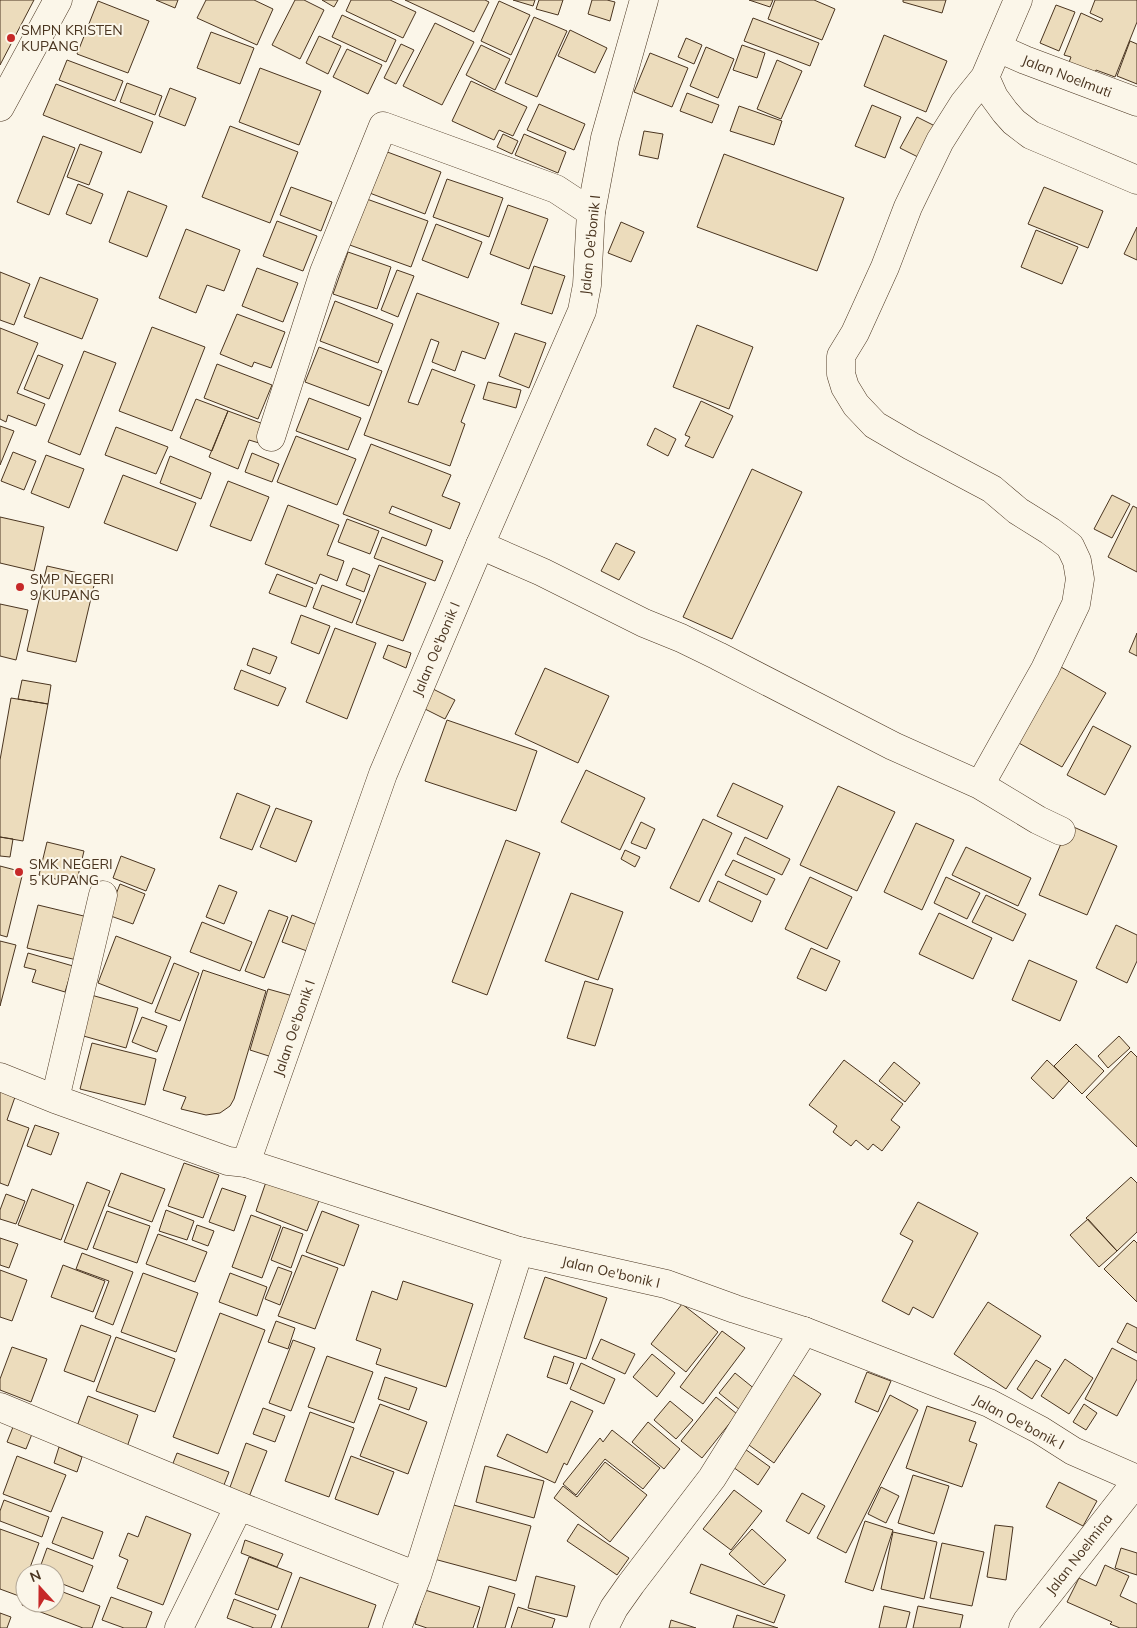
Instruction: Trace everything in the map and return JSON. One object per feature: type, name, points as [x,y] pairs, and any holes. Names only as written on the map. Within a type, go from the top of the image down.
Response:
[{"type":"street","points":[[0,107],[58,0]]},
{"type":"street","name":"Jalan Oe'bonik I","points":[[644,0],[604,138],[591,212],[587,285],[582,311],[383,774],[246,1164],[519,1251],[666,1284],[735,1310],[804,1332],[989,1403],[1040,1430],[1073,1451],[1137,1480]]},
{"type":"street","points":[[980,785],[1045,669],[1076,604],[1080,579],[1077,561],[1070,546],[1018,511],[992,489],[875,425],[856,405],[845,387],[841,356],[855,333],[885,267],[908,207],[940,141],[964,103],[985,77],[1018,0]]},
{"type":"street","name":"Jalan Noelmuti","points":[[998,48],[1137,102]]},
{"type":"street","points":[[985,77],[994,97],[1005,112],[1014,122],[1031,135],[1137,180]]},
{"type":"street","points":[[271,437],[324,272],[383,126],[556,189],[591,212]]},
{"type":"street","points":[[480,545],[542,572],[644,623],[681,638],[893,746],[980,785],[1038,820],[1061,831]]},
{"type":"street","points":[[55,1099],[103,895]]},
{"type":"street","points":[[0,1077],[55,1099],[228,1161],[246,1164]]},
{"type":"street","points":[[397,1628],[417,1576],[519,1251]]},
{"type":"street","points":[[604,1628],[614,1608],[631,1584],[712,1478],[804,1332]]},
{"type":"street","points":[[0,1407],[240,1506],[417,1576]]},
{"type":"street","name":"Jalan Noelmina","points":[[1023,1628],[1137,1480]]},
{"type":"street","points":[[179,1628],[240,1506]]},
{"type":"building","name":"SMPN KRISTEN KUPANG","points":[[0,0],[34,0],[0,65]]},
{"type":"building","points":[[156,0],[178,0],[175,8]]},
{"type":"building","points":[[206,0],[254,0],[273,9],[257,45],[197,18]]},
{"type":"building","points":[[295,0],[304,0],[324,10],[300,59],[272,45]]},
{"type":"building","points":[[322,0],[338,0],[334,7]]},
{"type":"building","points":[[351,0],[390,0],[416,12],[403,38],[346,11]]},
{"type":"building","points":[[405,0],[485,0],[489,2],[474,32]]},
{"type":"building","points":[[513,0],[535,0],[533,6]]},
{"type":"building","points":[[539,0],[563,0],[558,15],[536,9]]},
{"type":"building","points":[[592,0],[615,2],[610,21],[588,14]]},
{"type":"building","points":[[749,0],[773,0],[770,7]]},
{"type":"building","points":[[775,0],[814,0],[835,9],[822,40],[768,19]]},
{"type":"building","points":[[903,0],[946,0],[942,13],[903,2]]},
{"type":"building","points":[[1095,0],[1137,0],[1137,22],[1115,77],[1096,70],[1093,76],[1068,65],[1071,57],[1064,55],[1081,13],[1101,22],[1103,19],[1090,13]]},
{"type":"building","points":[[98,1],[149,21],[128,73],[77,54]]},
{"type":"building","points":[[499,1],[530,15],[511,55],[481,41]]},
{"type":"building","points":[[1056,5],[1075,12],[1059,51],[1040,43]]},
{"type":"building","points":[[342,15],[396,40],[386,62],[332,37]]},
{"type":"building","points":[[534,17],[567,31],[537,97],[505,83]]},
{"type":"building","points":[[753,18],[819,43],[810,66],[744,41]]},
{"type":"building","points":[[435,23],[474,42],[442,105],[403,86]]},
{"type":"building","points":[[570,30],[607,48],[595,73],[558,56]]},
{"type":"building","points":[[211,32],[254,48],[240,84],[197,68]]},
{"type":"building","points":[[884,35],[947,61],[926,112],[864,86]]},
{"type":"building","points":[[319,36],[341,46],[328,74],[306,63]]},
{"type":"building","points":[[686,38],[702,45],[694,64],[678,57]]},
{"type":"building","points":[[1130,41],[1137,44],[1137,84],[1117,76]]},
{"type":"building","points":[[401,44],[414,50],[396,84],[384,78]]},
{"type":"building","points":[[481,45],[510,59],[495,90],[466,75]]},
{"type":"building","points":[[742,45],[765,53],[757,78],[733,70]]},
{"type":"building","points":[[706,47],[734,59],[718,98],[690,86]]},
{"type":"building","points":[[347,49],[382,65],[368,94],[333,77]]},
{"type":"building","points":[[650,53],[688,68],[672,107],[634,92]]},
{"type":"building","points":[[67,60],[123,81],[115,101],[59,80]]},
{"type":"building","points":[[777,60],[802,71],[781,119],[757,109]]},
{"type":"building","points":[[260,68],[321,91],[299,145],[239,122]]},
{"type":"building","points":[[471,81],[527,107],[513,136],[499,130],[494,140],[452,121]]},
{"type":"building","points":[[127,83],[162,96],[155,115],[120,102]]},
{"type":"building","points":[[56,84],[153,122],[141,153],[43,115]]},
{"type":"building","points":[[170,88],[196,98],[185,126],[159,116]]},
{"type":"building","points":[[687,93],[719,105],[712,123],[680,111]]},
{"type":"building","points":[[539,104],[585,124],[574,150],[527,130]]},
{"type":"building","points":[[872,105],[901,117],[885,158],[855,146]]},
{"type":"building","points":[[739,106],[782,121],[774,145],[730,131]]},
{"type":"building","points":[[917,117],[935,126],[918,157],[900,148]]},
{"type":"building","points":[[230,126],[298,152],[270,223],[202,197]]},
{"type":"building","points":[[644,131],[663,134],[658,159],[639,155]]},
{"type":"building","points":[[503,134],[518,141],[512,154],[497,147]]},
{"type":"building","points":[[524,134],[566,152],[558,173],[515,155]]},
{"type":"building","points":[[43,136],[75,148],[49,215],[17,202]]},
{"type":"building","points":[[80,144],[102,152],[89,185],[67,177]]},
{"type":"building","points":[[382,150],[441,172],[425,214],[367,192]]},
{"type":"building","points":[[724,154],[844,198],[817,271],[697,227]]},
{"type":"building","points":[[447,179],[503,198],[489,237],[433,217]]},
{"type":"building","points":[[78,184],[103,194],[91,224],[66,214]]},
{"type":"building","points":[[291,187],[332,202],[321,231],[280,215]]},
{"type":"building","points":[[1044,187],[1103,211],[1088,248],[1028,224]]},
{"type":"building","points":[[128,191],[167,206],[147,257],[109,242]]},
{"type":"building","points":[[364,198],[428,221],[411,267],[347,244]]},
{"type":"building","points":[[508,205],[548,219],[529,269],[490,254]]},
{"type":"building","points":[[277,221],[317,236],[303,271],[263,256]]},
{"type":"building","points":[[621,222],[644,232],[631,262],[608,253]]},
{"type":"building","points":[[436,224],[482,242],[468,278],[422,260]]},
{"type":"building","points":[[1137,227],[1137,260],[1124,254]]},
{"type":"building","points":[[186,229],[240,250],[224,291],[207,285],[196,313],[159,298]]},
{"type":"building","points":[[1036,230],[1078,247],[1062,284],[1021,267]]},
{"type":"building","points":[[348,252],[391,267],[377,309],[333,294]]},
{"type":"building","points":[[534,266],[565,276],[552,314],[521,304]]},
{"type":"building","points":[[257,268],[298,283],[283,322],[242,306]]},
{"type":"building","points":[[397,270],[414,276],[398,317],[381,310]]},
{"type":"building","points":[[0,272],[30,284],[14,325],[0,320]]},
{"type":"building","points":[[40,277],[98,299],[82,339],[24,317]]},
{"type":"building","points":[[417,293],[499,323],[485,359],[462,351],[455,371],[432,362],[439,342],[431,339],[408,402],[418,405],[432,369],[475,385],[461,422],[465,424],[450,466],[364,435]]},
{"type":"building","points":[[335,301],[393,324],[378,363],[320,341]]},
{"type":"building","points":[[237,314],[285,332],[271,368],[254,362],[252,367],[220,354]]},
{"type":"building","points":[[697,325],[753,347],[729,409],[673,387]]},
{"type":"building","points":[[152,327],[205,347],[172,431],[119,411]]},
{"type":"building","points":[[0,328],[38,343],[17,393],[45,404],[36,426],[8,415],[6,422],[0,419]]},
{"type":"building","points":[[515,333],[546,343],[529,388],[499,376]]},
{"type":"building","points":[[319,347],[382,371],[369,406],[305,382]]},
{"type":"building","points":[[84,351],[116,363],[80,455],[48,442]]},
{"type":"building","points":[[38,355],[63,365],[49,399],[24,389]]},
{"type":"building","points":[[217,364],[272,385],[258,419],[204,398]]},
{"type":"building","points":[[488,382],[521,390],[516,408],[483,399]]},
{"type":"building","points":[[309,398],[361,418],[348,450],[296,431]]},
{"type":"building","points":[[196,399],[228,411],[212,451],[180,438]]},
{"type":"building","points":[[701,401],[733,416],[713,458],[685,446],[690,437],[685,435]]},
{"type":"building","points":[[228,411],[266,425],[259,443],[249,440],[238,469],[209,457]]},
{"type":"building","points":[[0,426],[14,431],[0,465]]},
{"type":"building","points":[[116,427],[168,447],[156,474],[105,455]]},
{"type":"building","points":[[655,428],[676,439],[668,456],[647,445]]},
{"type":"building","points":[[296,436],[356,459],[337,505],[277,482]]},
{"type":"building","points":[[371,444],[451,475],[442,496],[460,503],[450,529],[392,506],[389,513],[432,530],[426,546],[343,514]]},
{"type":"building","points":[[13,452],[36,461],[24,490],[1,481]]},
{"type":"building","points":[[252,453],[279,464],[272,482],[245,472]]},
{"type":"building","points":[[46,455],[84,469],[69,508],[31,493]]},
{"type":"building","points":[[170,456],[211,473],[201,499],[160,483]]},
{"type":"building","points":[[752,469],[802,492],[732,639],[683,617]]},
{"type":"building","points":[[123,475],[196,503],[177,551],[104,523]]},
{"type":"building","points":[[228,481],[269,497],[251,541],[210,526]]},
{"type":"building","points":[[1112,495],[1130,504],[1112,538],[1094,529]]},
{"type":"building","points":[[288,505],[339,525],[327,555],[344,561],[337,581],[320,574],[316,584],[265,564]]},
{"type":"building","points":[[1133,506],[1137,508],[1137,572],[1108,557]]},
{"type":"building","points":[[0,517],[44,527],[34,571],[0,563]]},
{"type":"building","points":[[347,519],[379,531],[370,554],[338,542]]},
{"type":"building","points":[[382,537],[443,561],[435,581],[374,558]]},
{"type":"building","points":[[616,543],[635,552],[619,580],[601,571]]},
{"type":"building","points":[[379,565],[426,583],[403,641],[356,624]]},
{"type":"building","points":[[47,566],[96,577],[76,662],[27,651]]},
{"type":"building","points":[[353,568],[370,575],[364,592],[346,585]]},
{"type":"building","points":[[277,574],[313,588],[306,607],[269,593]]},
{"type":"building","points":[[322,585],[361,600],[352,623],[313,608]]},
{"type":"building","points":[[0,604],[28,610],[16,660],[0,656]]},
{"type":"building","points":[[301,615],[330,626],[319,654],[291,643]]},
{"type":"building","points":[[335,628],[376,643],[347,719],[306,702]]},
{"type":"building","points":[[1137,633],[1137,656],[1129,652]]},
{"type":"building","points":[[388,645],[411,653],[406,668],[383,658]]},
{"type":"building","points":[[253,648],[277,657],[270,674],[247,665]]},
{"type":"building","points":[[1061,667],[1106,693],[1062,767],[1017,742]]},
{"type":"building","points":[[545,668],[609,696],[578,763],[515,734]]},
{"type":"building","points":[[241,670],[286,688],[278,706],[234,689]]},
{"type":"building","points":[[22,680],[51,685],[48,704],[18,699]]},
{"type":"building","points":[[433,689],[455,700],[445,719],[423,708]]},
{"type":"building","points":[[11,698],[48,704],[23,841],[0,837],[0,760]]},
{"type":"building","points":[[447,720],[537,751],[516,811],[425,781]]},
{"type":"building","points":[[1093,726],[1131,746],[1105,795],[1067,775]]},
{"type":"building","points":[[586,770],[645,798],[620,850],[561,822]]},
{"type":"building","points":[[733,783],[783,806],[767,839],[717,816]]},
{"type":"building","points":[[838,786],[895,812],[857,891],[800,865]]},
{"type":"building","points":[[237,793],[270,806],[252,850],[220,838]]},
{"type":"building","points":[[276,808],[312,821],[296,862],[260,847]]},
{"type":"building","points":[[703,819],[732,833],[699,902],[670,888]]},
{"type":"building","points":[[641,822],[655,829],[646,849],[631,843]]},
{"type":"building","points":[[916,823],[954,840],[922,910],[884,892]]},
{"type":"building","points":[[1069,825],[1117,846],[1087,915],[1039,895]]},
{"type":"building","points":[[0,837],[13,839],[10,857],[0,856]]},
{"type":"building","points":[[745,837],[790,859],[782,875],[737,854]]},
{"type":"building","points":[[506,840],[540,853],[487,995],[452,982]]},
{"type":"building","points":[[47,842],[84,851],[76,884],[39,875]]},
{"type":"building","points":[[966,847],[1031,878],[1018,906],[952,875]]},
{"type":"building","points":[[625,850],[640,857],[635,867],[621,859]]},
{"type":"building","points":[[121,856],[155,869],[146,891],[113,878]]},
{"type":"building","points":[[733,860],[775,879],[767,895],[725,875]]},
{"type":"building","points":[[0,866],[23,872],[7,937],[0,935]]},
{"type":"building","points":[[810,877],[852,897],[827,949],[785,929]]},
{"type":"building","points":[[946,877],[980,893],[967,919],[934,903]]},
{"type":"building","points":[[718,881],[761,901],[752,922],[709,901]]},
{"type":"building","points":[[120,884],[145,894],[133,924],[108,915]]},
{"type":"building","points":[[219,885],[237,892],[224,924],[206,917]]},
{"type":"building","points":[[571,893],[623,912],[598,980],[545,961]]},
{"type":"building","points":[[986,895],[1026,914],[1013,941],[972,922]]},
{"type":"building","points":[[38,905],[92,918],[81,961],[27,948]]},
{"type":"building","points":[[269,910],[288,917],[264,978],[245,971]]},
{"type":"building","points":[[939,913],[992,938],[973,979],[919,954]]},
{"type":"building","points":[[292,915],[317,925],[307,951],[282,942]]},
{"type":"building","points":[[202,922],[252,942],[240,971],[190,952]]},
{"type":"building","points":[[1116,925],[1137,935],[1137,961],[1127,983],[1096,968]]},
{"type":"building","points":[[116,936],[171,957],[152,1004],[98,983]]},
{"type":"building","points":[[0,941],[16,945],[0,1006]]},
{"type":"building","points":[[811,948],[840,961],[826,991],[797,978]]},
{"type":"building","points":[[28,953],[73,966],[65,992],[32,982],[36,970],[24,967]]},
{"type":"building","points":[[1029,960],[1077,981],[1060,1021],[1012,1000]]},
{"type":"building","points":[[174,963],[199,973],[180,1021],[155,1012]]},
{"type":"building","points":[[203,970],[266,991],[234,1099],[230,1106],[220,1113],[206,1115],[181,1109],[186,1097],[163,1090]]},
{"type":"building","points":[[585,981],[613,989],[595,1046],[567,1038]]},
{"type":"building","points":[[268,989],[293,996],[275,1058],[250,1050]]},
{"type":"building","points":[[91,995],[138,1008],[126,1048],[80,1035]]},
{"type":"building","points":[[142,1017],[167,1026],[157,1052],[132,1042]]},
{"type":"building","points":[[1119,1036],[1130,1048],[1108,1068],[1098,1056]]},
{"type":"building","points":[[92,1043],[156,1059],[145,1105],[80,1089]]},
{"type":"building","points":[[1076,1044],[1104,1071],[1082,1094],[1054,1066]]},
{"type":"building","points":[[1131,1051],[1137,1057],[1137,1147],[1086,1097]]},
{"type":"building","points":[[844,1060],[903,1104],[891,1120],[900,1127],[882,1151],[873,1144],[868,1150],[856,1140],[851,1146],[833,1132],[837,1126],[809,1105]]},
{"type":"building","points":[[1047,1060],[1069,1081],[1053,1099],[1031,1078]]},
{"type":"building","points":[[894,1062],[920,1083],[905,1102],[879,1081]]},
{"type":"building","points":[[0,1091],[15,1097],[7,1120],[29,1128],[8,1186],[0,1183]]},
{"type":"building","points":[[35,1125],[59,1133],[51,1155],[27,1146]]},
{"type":"building","points":[[184,1163],[219,1175],[203,1218],[168,1206]]},
{"type":"building","points":[[121,1173],[165,1189],[152,1222],[108,1206]]},
{"type":"building","points":[[1131,1177],[1137,1183],[1137,1232],[1117,1251],[1086,1218]]},
{"type":"building","points":[[267,1179],[320,1198],[307,1231],[256,1211]]},
{"type":"building","points":[[87,1182],[110,1191],[87,1250],[64,1242]]},
{"type":"building","points":[[222,1188],[246,1196],[234,1231],[209,1222]]},
{"type":"building","points":[[32,1189],[74,1205],[61,1240],[18,1225]]},
{"type":"building","points":[[6,1194],[25,1201],[16,1224],[0,1219],[0,1210]]},
{"type":"building","points":[[918,1202],[978,1233],[933,1318],[913,1307],[909,1315],[882,1301],[913,1241],[900,1234]]},
{"type":"building","points":[[166,1210],[194,1221],[187,1240],[159,1231]]},
{"type":"building","points":[[107,1211],[150,1226],[137,1263],[93,1248]]},
{"type":"building","points":[[322,1211],[359,1225],[344,1266],[306,1252]]},
{"type":"building","points":[[251,1215],[281,1226],[262,1278],[232,1267]]},
{"type":"building","points":[[1088,1219],[1117,1251],[1099,1267],[1070,1235]]},
{"type":"building","points":[[197,1225],[214,1231],[208,1246],[192,1240]]},
{"type":"building","points":[[283,1227],[303,1234],[291,1268],[271,1260]]},
{"type":"building","points":[[158,1234],[207,1252],[195,1282],[146,1264]]},
{"type":"building","points":[[0,1238],[18,1244],[9,1268],[0,1265]]},
{"type":"building","points":[[1134,1240],[1137,1243],[1137,1302],[1104,1269]]},
{"type":"building","points":[[82,1253],[133,1272],[113,1325],[95,1318],[109,1281],[76,1269]]},
{"type":"building","points":[[302,1255],[338,1268],[315,1329],[278,1316]]},
{"type":"building","points":[[63,1265],[105,1281],[93,1312],[51,1297]]},
{"type":"building","points":[[278,1267],[292,1272],[280,1305],[265,1299]]},
{"type":"building","points":[[0,1270],[27,1280],[12,1321],[0,1317]]},
{"type":"building","points":[[143,1273],[198,1293],[176,1352],[121,1332]]},
{"type":"building","points":[[230,1273],[267,1287],[257,1316],[219,1302]]},
{"type":"building","points":[[545,1277],[607,1298],[586,1359],[524,1338]]},
{"type":"building","points":[[403,1281],[473,1304],[446,1387],[376,1364],[381,1349],[356,1340],[372,1291],[397,1300]]},
{"type":"building","points":[[988,1302],[1041,1336],[1006,1389],[954,1354]]},
{"type":"building","points":[[682,1304],[718,1332],[686,1372],[651,1344]]},
{"type":"building","points":[[220,1313],[265,1330],[218,1454],[173,1437]]},
{"type":"building","points":[[276,1321],[295,1328],[288,1349],[268,1342]]},
{"type":"building","points":[[1127,1323],[1137,1328],[1137,1353],[1117,1342]]},
{"type":"building","points":[[81,1325],[111,1336],[94,1382],[64,1371]]},
{"type":"building","points":[[722,1331],[745,1348],[703,1404],[680,1387]]},
{"type":"building","points":[[116,1337],[175,1359],[155,1412],[96,1391]]},
{"type":"building","points":[[601,1339],[635,1354],[625,1374],[592,1359]]},
{"type":"building","points":[[293,1340],[315,1348],[291,1411],[269,1403]]},
{"type":"building","points":[[12,1347],[47,1359],[31,1402],[0,1390],[0,1379]]},
{"type":"building","points":[[1112,1348],[1137,1361],[1137,1379],[1117,1416],[1085,1399]]},
{"type":"building","points":[[652,1354],[675,1373],[657,1397],[633,1377]]},
{"type":"building","points":[[327,1356],[373,1372],[354,1423],[308,1407]]},
{"type":"building","points":[[554,1356],[574,1363],[567,1384],[547,1377]]},
{"type":"building","points":[[1065,1359],[1093,1378],[1069,1414],[1041,1396]]},
{"type":"building","points":[[1036,1360],[1051,1369],[1032,1399],[1017,1389]]},
{"type":"building","points":[[581,1363],[615,1379],[604,1404],[570,1389]]},
{"type":"building","points":[[786,1370],[821,1394],[774,1463],[739,1438]]},
{"type":"building","points":[[867,1372],[891,1381],[878,1412],[855,1402]]},
{"type":"building","points":[[735,1373],[756,1390],[740,1410],[719,1393]]},
{"type":"building","points":[[385,1377],[417,1388],[409,1410],[378,1399]]},
{"type":"building","points":[[890,1395],[918,1410],[846,1553],[817,1538]]},
{"type":"building","points":[[88,1396],[138,1415],[127,1447],[76,1429]]},
{"type":"building","points":[[716,1397],[737,1414],[702,1458],[681,1441]]},
{"type":"building","points":[[571,1401],[593,1411],[567,1465],[564,1463],[555,1483],[497,1456],[507,1434],[547,1453]]},
{"type":"building","points":[[670,1401],[693,1420],[676,1439],[654,1420]]},
{"type":"building","points":[[380,1404],[427,1422],[408,1474],[360,1456]]},
{"type":"building","points":[[1084,1404],[1097,1413],[1086,1430],[1073,1422]]},
{"type":"building","points":[[927,1406],[976,1422],[969,1441],[977,1444],[962,1487],[906,1468]]},
{"type":"building","points":[[263,1408],[285,1416],[275,1442],[253,1434]]},
{"type":"building","points":[[310,1412],[354,1428],[329,1497],[285,1481]]},
{"type":"building","points":[[648,1422],[680,1449],[664,1469],[632,1442]]},
{"type":"building","points":[[13,1427],[32,1434],[26,1449],[7,1442]]},
{"type":"building","points":[[612,1430],[660,1468],[643,1489],[605,1459],[576,1495],[563,1484],[600,1438],[603,1442]]},
{"type":"building","points":[[246,1443],[267,1451],[249,1497],[229,1490]]},
{"type":"building","points":[[738,1444],[770,1467],[758,1485],[726,1462]]},
{"type":"building","points":[[59,1447],[82,1457],[77,1472],[54,1463]]},
{"type":"building","points":[[177,1453],[229,1472],[222,1490],[170,1471]]},
{"type":"building","points":[[17,1456],[66,1475],[51,1512],[3,1494]]},
{"type":"building","points":[[351,1456],[394,1472],[378,1515],[335,1499]]},
{"type":"building","points":[[605,1462],[647,1495],[610,1542],[554,1498],[563,1486],[577,1497]]},
{"type":"building","points":[[485,1466],[544,1481],[534,1518],[476,1502]]},
{"type":"building","points":[[913,1475],[949,1486],[934,1534],[898,1523]]},
{"type":"building","points":[[1059,1482],[1097,1501],[1083,1526],[1046,1507]]},
{"type":"building","points":[[881,1487],[899,1496],[886,1523],[868,1514]]},
{"type":"building","points":[[734,1490],[762,1511],[731,1550],[703,1529]]},
{"type":"building","points":[[802,1493],[825,1506],[809,1534],[786,1521]]},
{"type":"building","points":[[4,1500],[49,1517],[42,1537],[0,1521],[0,1511]]},
{"type":"building","points":[[450,1504],[531,1526],[516,1581],[434,1559]]},
{"type":"building","points":[[146,1516],[191,1534],[163,1605],[117,1588],[128,1560],[119,1556],[128,1533],[138,1537]]},
{"type":"building","points":[[62,1517],[103,1532],[93,1559],[52,1543]]},
{"type":"building","points":[[865,1521],[893,1530],[873,1591],[845,1582]]},
{"type":"building","points":[[578,1524],[629,1558],[617,1575],[567,1541]]},
{"type":"building","points":[[995,1525],[1013,1527],[1006,1580],[987,1577]]},
{"type":"building","points":[[0,1529],[39,1543],[32,1563],[15,1563],[15,1595],[0,1589]]},
{"type":"building","points":[[752,1529],[786,1560],[764,1585],[729,1554]]},
{"type":"building","points":[[893,1532],[937,1542],[924,1599],[881,1589]]},
{"type":"building","points":[[245,1540],[283,1554],[277,1567],[241,1553]]},
{"type":"building","points":[[942,1543],[984,1552],[972,1606],[930,1598]]},
{"type":"building","points":[[47,1548],[93,1566],[83,1592],[65,1585],[65,1563],[42,1563]]},
{"type":"building","points":[[1121,1548],[1137,1553],[1137,1575],[1115,1568]]},
{"type":"building","points":[[249,1557],[292,1573],[278,1610],[235,1594]]},
{"type":"building","points":[[701,1564],[785,1595],[774,1623],[690,1593]]},
{"type":"building","points":[[1105,1565],[1129,1576],[1120,1596],[1137,1604],[1137,1628],[1120,1628],[1110,1624],[1112,1622],[1067,1602],[1079,1578],[1096,1586]]},
{"type":"building","points":[[536,1576],[575,1586],[567,1617],[528,1608]]},
{"type":"building","points":[[300,1577],[376,1605],[368,1628],[281,1628]]},
{"type":"building","points":[[489,1586],[515,1594],[505,1628],[477,1628]]},
{"type":"building","points":[[425,1590],[480,1607],[473,1628],[427,1628],[415,1624]]},
{"type":"building","points":[[65,1593],[100,1606],[92,1628],[83,1628],[43,1613],[65,1613]]},
{"type":"building","points":[[111,1597],[152,1612],[146,1628],[124,1628],[102,1620]]},
{"type":"building","points":[[234,1599],[276,1615],[271,1628],[254,1628],[227,1618]]},
{"type":"building","points":[[884,1606],[910,1612],[906,1628],[879,1628]]},
{"type":"building","points":[[918,1606],[963,1615],[960,1628],[913,1628]]},
{"type":"building","points":[[518,1607],[555,1619],[552,1628],[511,1628]]},
{"type":"building","points":[[0,1613],[11,1617],[7,1628],[0,1628]]},
{"type":"building","points":[[737,1615],[778,1628],[733,1628]]},
{"type":"building","points":[[671,1620],[696,1628],[669,1628]]},
{"type":"place","name":"SMPN KRISTEN KUPANG","points":[[11,38]]},
{"type":"place","name":"SMP NEGERI 9 KUPANG","points":[[20,587]]},
{"type":"place","name":"SMK NEGERI 5 KUPANG","points":[[19,872]]}]
